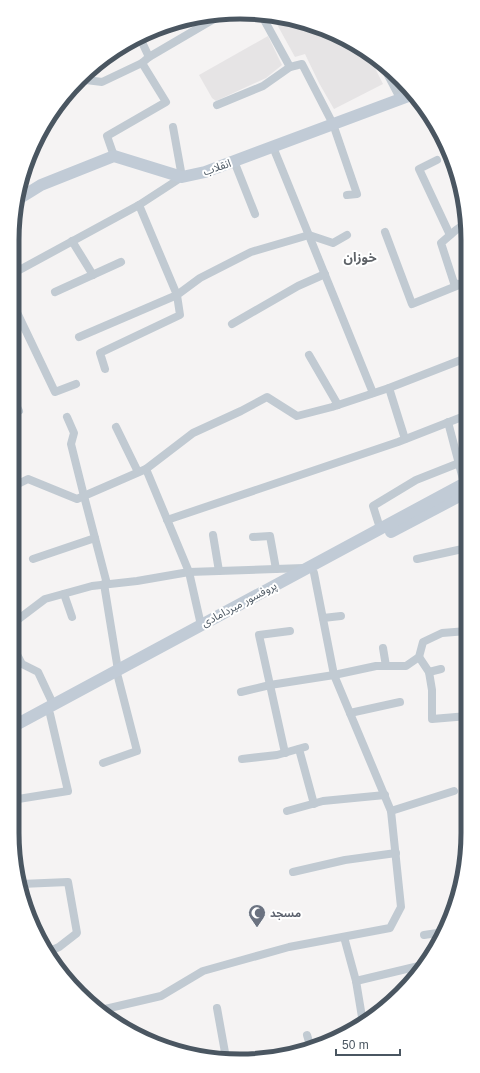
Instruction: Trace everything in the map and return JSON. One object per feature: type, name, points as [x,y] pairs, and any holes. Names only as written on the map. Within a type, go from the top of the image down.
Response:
[{"type":"main road","name":"انقلاب","points":[[114,156],[182,177],[204,172],[234,162],[408,97]]},
{"type":"main road","points":[[23,196],[42,185],[114,156]]},
{"type":"main road","name":"پروفسور میردامادی","points":[[310,570],[380,528],[461,488]]},
{"type":"main road","name":"پروفسور میردامادی","points":[[19,724],[51,709],[461,489]]},
{"type":"main road","name":"پروفسور میردامادی","points":[[19,730],[51,709]]},
{"type":"street","points":[[264,20],[290,67]]},
{"type":"street","points":[[90,78],[102,82],[142,64],[149,57],[210,21]]},
{"type":"street","points":[[142,42],[149,57]]},
{"type":"street","points":[[114,156],[107,136],[166,102],[142,64]]},
{"type":"street","points":[[217,105],[263,86],[290,67],[302,64],[333,124],[357,194],[346,195]]},
{"type":"street","points":[[389,77],[401,100]]},
{"type":"street","points":[[19,270],[139,204],[182,177],[172,128]]},
{"type":"street","points":[[273,147],[373,393]]},
{"type":"street","points":[[437,160],[419,169],[450,235]]},
{"type":"street","points":[[234,162],[255,214]]},
{"type":"street","points":[[105,369],[100,353],[180,315],[177,295],[139,204]]},
{"type":"street","points":[[461,226],[441,243],[454,283],[461,285]]},
{"type":"street","points":[[385,232],[412,304],[461,286]]},
{"type":"street","points":[[79,337],[177,295],[200,278],[251,252],[309,235],[333,243],[347,235]]},
{"type":"street","points":[[72,241],[93,275]]},
{"type":"street","points":[[55,292],[121,262]]},
{"type":"street","points":[[232,324],[298,286],[325,274]]},
{"type":"street","points":[[19,317],[55,392],[76,384]]},
{"type":"street","points":[[309,355],[338,405]]},
{"type":"street","points":[[19,484],[28,479],[77,499],[142,471],[192,433],[241,411],[267,396],[297,416],[338,405],[389,388],[461,360]]},
{"type":"street","points":[[389,388],[405,439]]},
{"type":"street","points":[[67,417],[74,433],[71,444],[106,584],[118,673],[137,752],[103,763]]},
{"type":"street","points":[[167,520],[405,439],[461,417]]},
{"type":"street","points":[[448,422],[461,470]]},
{"type":"street","points":[[116,426],[142,471],[167,520],[189,572],[203,628]]},
{"type":"street","points":[[380,528],[373,506],[416,480],[459,463]]},
{"type":"street","points":[[213,535],[218,571]]},
{"type":"street","points":[[253,537],[270,536],[276,569]]},
{"type":"street","points":[[33,559],[95,538]]},
{"type":"street","points":[[417,559],[461,549]]},
{"type":"street","points":[[19,619],[45,599],[92,586],[137,581],[189,572],[276,569],[310,570],[323,618],[334,675],[391,811],[401,907],[390,928],[289,947],[203,971],[161,996],[106,1009]]},
{"type":"street","points":[[64,594],[72,617]]},
{"type":"street","points":[[323,618],[341,616]]},
{"type":"street","points":[[285,753],[259,635],[290,631]]},
{"type":"street","points":[[241,692],[270,685],[334,675],[376,666],[406,666],[419,657],[423,642],[442,633],[461,631]]},
{"type":"street","points":[[383,648],[386,666]]},
{"type":"street","points":[[419,657],[429,672],[432,690],[432,719],[461,717]]},
{"type":"street","points":[[19,658],[22,664],[38,672],[51,709],[68,791],[19,799]]},
{"type":"street","points":[[429,672],[441,669]]},
{"type":"street","points":[[350,713],[400,702]]},
{"type":"street","points":[[242,759],[277,755],[302,748],[314,804]]},
{"type":"street","points":[[391,811],[454,791]]},
{"type":"street","points":[[287,811],[323,801],[385,795]]},
{"type":"street","points":[[293,872],[345,860],[396,853]]},
{"type":"street","points":[[25,884],[68,882],[77,933],[59,947],[52,950]]},
{"type":"street","points":[[424,935],[437,933]]},
{"type":"street","points":[[344,937],[356,981],[362,1017]]},
{"type":"street","points":[[356,981],[416,967]]},
{"type":"street","points":[[217,1008],[225,1054]]},
{"type":"street","points":[[307,1035],[309,1042]]},
{"type":"shaded area","points":[[276,22],[325,36],[363,56],[373,63],[383,84],[334,109],[305,54],[295,57]]},
{"type":"shaded area","points":[[268,36],[282,65],[266,78],[216,101],[212,98],[199,75]]},
{"type":"place","name":"مسجد","points":[[257,928]]},
{"type":"district","name":"خوزان","points":[[360,257]]}]
